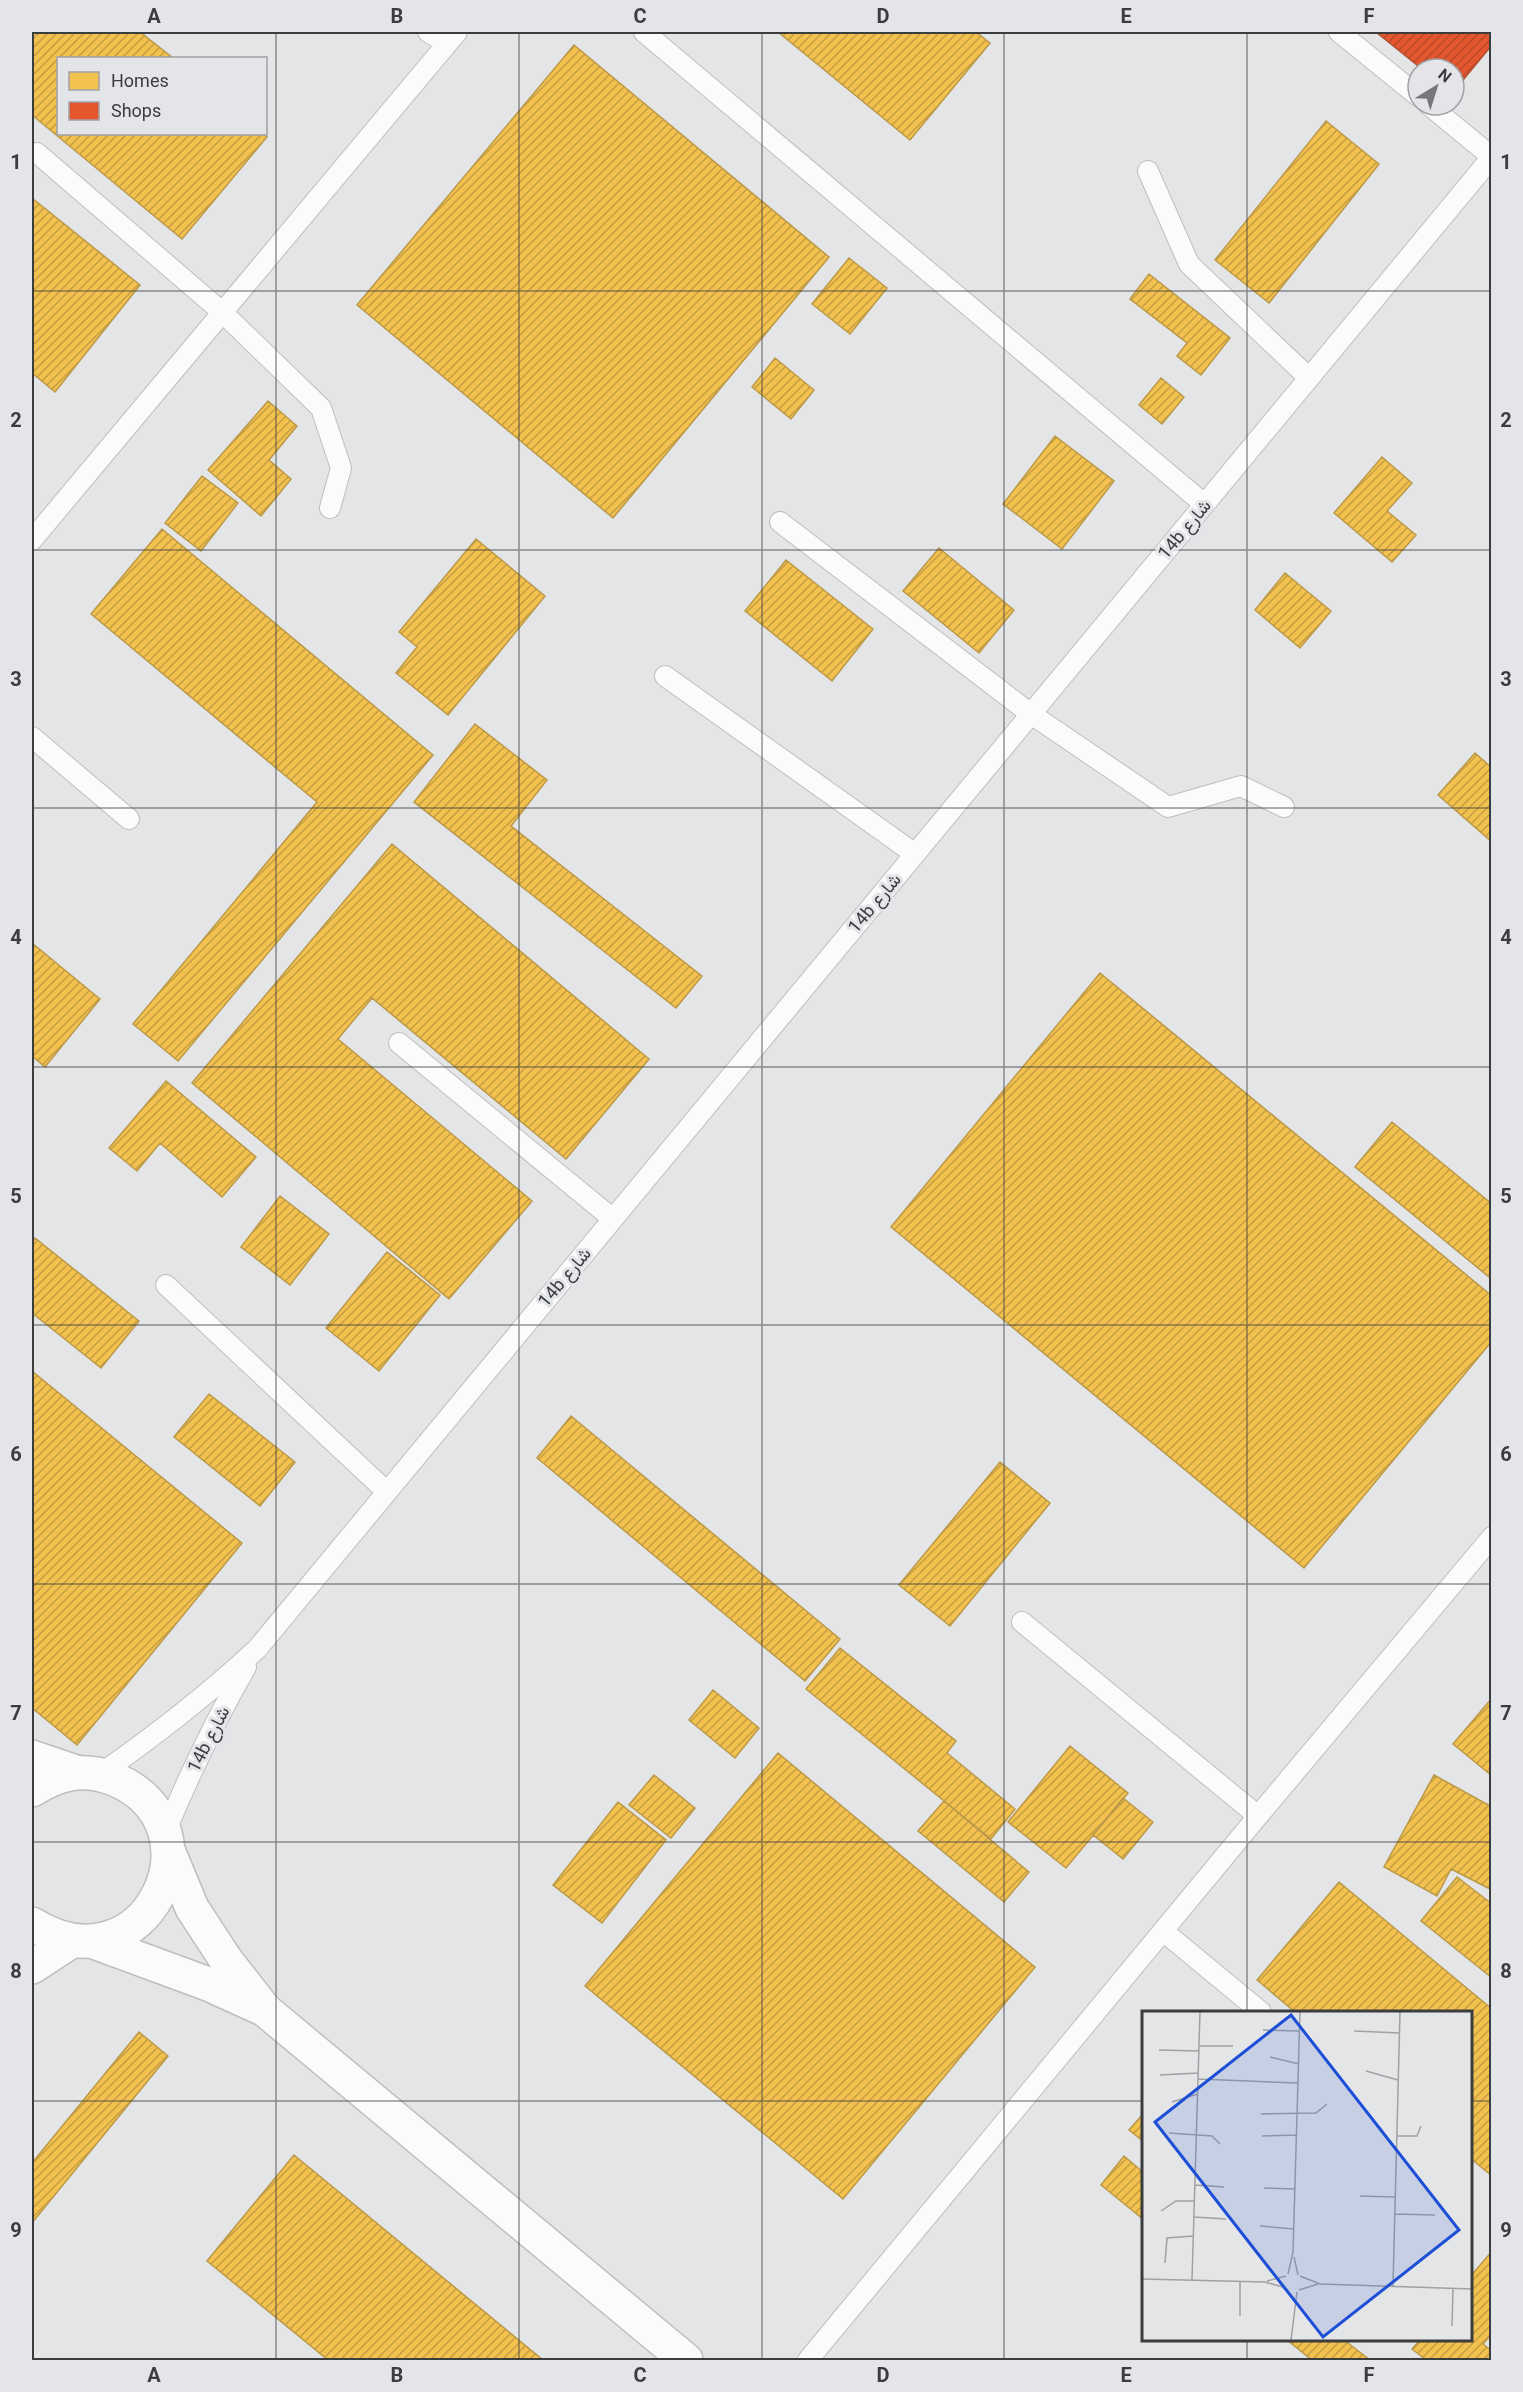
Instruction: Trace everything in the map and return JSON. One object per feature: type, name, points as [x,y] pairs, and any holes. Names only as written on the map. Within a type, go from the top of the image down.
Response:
[{"type":"street","points":[[32,1757],[128,1785],[151,1805],[192,1908],[226,1960],[265,2010],[686,2361]]},
{"type":"street","points":[[32,1790],[51,1778],[88,1773]]},
{"type":"street","points":[[32,1967],[83,1941],[125,1932],[150,1911],[165,1882],[167,1841]]},
{"type":"street","points":[[32,1924],[49,1935],[83,1941],[208,1984],[265,2010]]},
{"type":"lane","points":[[32,540],[452,37],[428,32]]},
{"type":"lane","points":[[644,32],[1204,504]]},
{"type":"lane","points":[[1340,32],[1406,86]]},
{"type":"lane","points":[[1443,117],[1491,157]]},
{"type":"lane","points":[[37,153],[222,312],[321,408],[341,468],[330,508]]},
{"type":"lane","name":"14b شارع","points":[[88,1773],[155,1736],[257,1649],[1491,157]]},
{"type":"lane","points":[[1148,171],[1189,264],[1309,378]]},
{"type":"lane","points":[[780,522],[1031,714],[1168,807],[1241,786],[1284,807]]},
{"type":"lane","points":[[665,676],[915,854]]},
{"type":"lane","points":[[32,737],[129,819]]},
{"type":"lane","points":[[399,1042],[613,1219]]},
{"type":"lane","points":[[166,1285],[387,1492]]},
{"type":"lane","points":[[808,2361],[1491,1537]]},
{"type":"lane","points":[[1022,1622],[1258,1816]]},
{"type":"lane","name":"14b شارع","points":[[167,1841],[192,1770],[222,1708],[257,1649]]},
{"type":"lane","points":[[1163,1930],[1259,2011]]},
{"type":"building: Homes","points":[[32,32],[140,32],[172,57],[57,57],[57,135],[264,135],[267,137],[182,239],[32,115]]},
{"type":"building: Homes","points":[[778,32],[976,32],[990,43],[910,140]]},
{"type":"building: Homes","points":[[574,45],[829,257],[613,518],[357,305]]},
{"type":"building: Homes","points":[[1326,121],[1379,164],[1269,303],[1215,260]]},
{"type":"building: Homes","points":[[32,198],[140,285],[55,392],[32,373]]},
{"type":"building: Homes","points":[[849,258],[887,288],[850,334],[812,304]]},
{"type":"building: Homes","points":[[1149,274],[1230,338],[1201,375],[1177,356],[1187,343],[1130,299]]},
{"type":"building: Homes","points":[[775,358],[814,390],[791,419],[752,387]]},
{"type":"building: Homes","points":[[1161,378],[1184,397],[1162,424],[1139,405]]},
{"type":"building: Homes","points":[[268,401],[297,426],[269,460],[291,479],[261,516],[208,470]]},
{"type":"building: Homes","points":[[1055,436],[1114,481],[1062,549],[1003,504]]},
{"type":"building: Homes","points":[[1382,457],[1412,483],[1387,511],[1416,535],[1392,562],[1334,513]]},
{"type":"building: Homes","points":[[202,476],[238,503],[201,551],[165,523]]},
{"type":"building: Homes","points":[[162,529],[433,755],[178,1061],[133,1024],[317,802],[91,614]]},
{"type":"building: Homes","points":[[476,539],[545,596],[448,715],[396,673],[417,647],[399,632]]},
{"type":"building: Homes","points":[[939,548],[1014,610],[979,653],[903,591]]},
{"type":"building: Homes","points":[[786,560],[873,629],[832,681],[745,611]]},
{"type":"building: Homes","points":[[1285,573],[1331,611],[1300,648],[1255,610]]},
{"type":"building: Homes","points":[[475,724],[547,780],[511,826],[702,976],[676,1008],[414,802]]},
{"type":"building: Homes","points":[[1475,753],[1492,768],[1492,842],[1438,795]]},
{"type":"building: Homes","points":[[392,844],[649,1059],[566,1159],[372,998],[338,1039],[532,1201],[449,1299],[192,1083]]},
{"type":"building: Homes","points":[[32,943],[100,999],[45,1067],[32,1056]]},
{"type":"building: Homes","points":[[1100,973],[1492,1296],[1492,1341],[1304,1568],[891,1227]]},
{"type":"building: Homes","points":[[166,1081],[256,1157],[222,1197],[160,1143],[137,1171],[109,1148]]},
{"type":"building: Homes","points":[[1392,1122],[1492,1204],[1492,1274],[1489,1277],[1355,1167]]},
{"type":"building: Homes","points":[[280,1196],[329,1234],[290,1285],[241,1247]]},
{"type":"building: Homes","points":[[35,1238],[139,1321],[101,1368],[32,1313],[32,1243]]},
{"type":"building: Homes","points":[[387,1252],[440,1295],[379,1371],[326,1328]]},
{"type":"building: Homes","points":[[32,1371],[242,1543],[77,1745],[32,1708]]},
{"type":"building: Homes","points":[[209,1394],[295,1462],[260,1506],[174,1437]]},
{"type":"building: Homes","points":[[571,1416],[840,1639],[805,1681],[537,1458]]},
{"type":"building: Homes","points":[[1000,1462],[1050,1503],[950,1626],[899,1585]]},
{"type":"building: Homes","points":[[840,1648],[956,1741],[947,1753],[1015,1809],[991,1839],[806,1689]]},
{"type":"building: Homes","points":[[713,1690],[759,1728],[735,1758],[689,1720]]},
{"type":"building: Homes","points":[[1492,1698],[1492,1776],[1453,1744]]},
{"type":"building: Homes","points":[[1070,1746],[1128,1793],[1066,1868],[1008,1822]]},
{"type":"building: Homes","points":[[778,1753],[1035,1967],[843,2199],[585,1986]]},
{"type":"building: Homes","points":[[654,1775],[695,1808],[671,1838],[629,1805]]},
{"type":"building: Homes","points":[[1434,1775],[1492,1807],[1492,1890],[1451,1869],[1437,1896],[1384,1867]]},
{"type":"building: Homes","points":[[1123,1798],[1153,1822],[1123,1859],[1093,1835]]},
{"type":"building: Homes","points":[[944,1801],[1029,1872],[1004,1902],[918,1831]]},
{"type":"building: Homes","points":[[618,1802],[666,1840],[602,1923],[553,1885]]},
{"type":"building: Homes","points":[[1457,1877],[1492,1904],[1492,1978],[1421,1921]]},
{"type":"building: Homes","points":[[1339,1882],[1492,2009],[1492,2176],[1472,2160],[1472,2011],[1294,2011],[1257,1980]]},
{"type":"building: Homes","points":[[139,2032],[168,2056],[32,2223],[32,2163]]},
{"type":"building: Homes","points":[[1142,2115],[1142,2140],[1129,2130]]},
{"type":"building: Homes","points":[[294,2155],[543,2360],[328,2360],[207,2261]]},
{"type":"building: Homes","points":[[1124,2156],[1142,2171],[1142,2218],[1101,2185]]},
{"type":"building: Homes","points":[[1492,2251],[1492,2334],[1483,2344],[1492,2351],[1492,2360],[1426,2360],[1412,2349],[1419,2341],[1472,2341],[1472,2275]]},
{"type":"building: Homes","points":[[1288,2341],[1345,2341],[1370,2360],[1312,2360]]},
{"type":"building: Shops","points":[[1376,32],[1492,32],[1492,45],[1466,76],[1466,57],[1407,57]]}]
